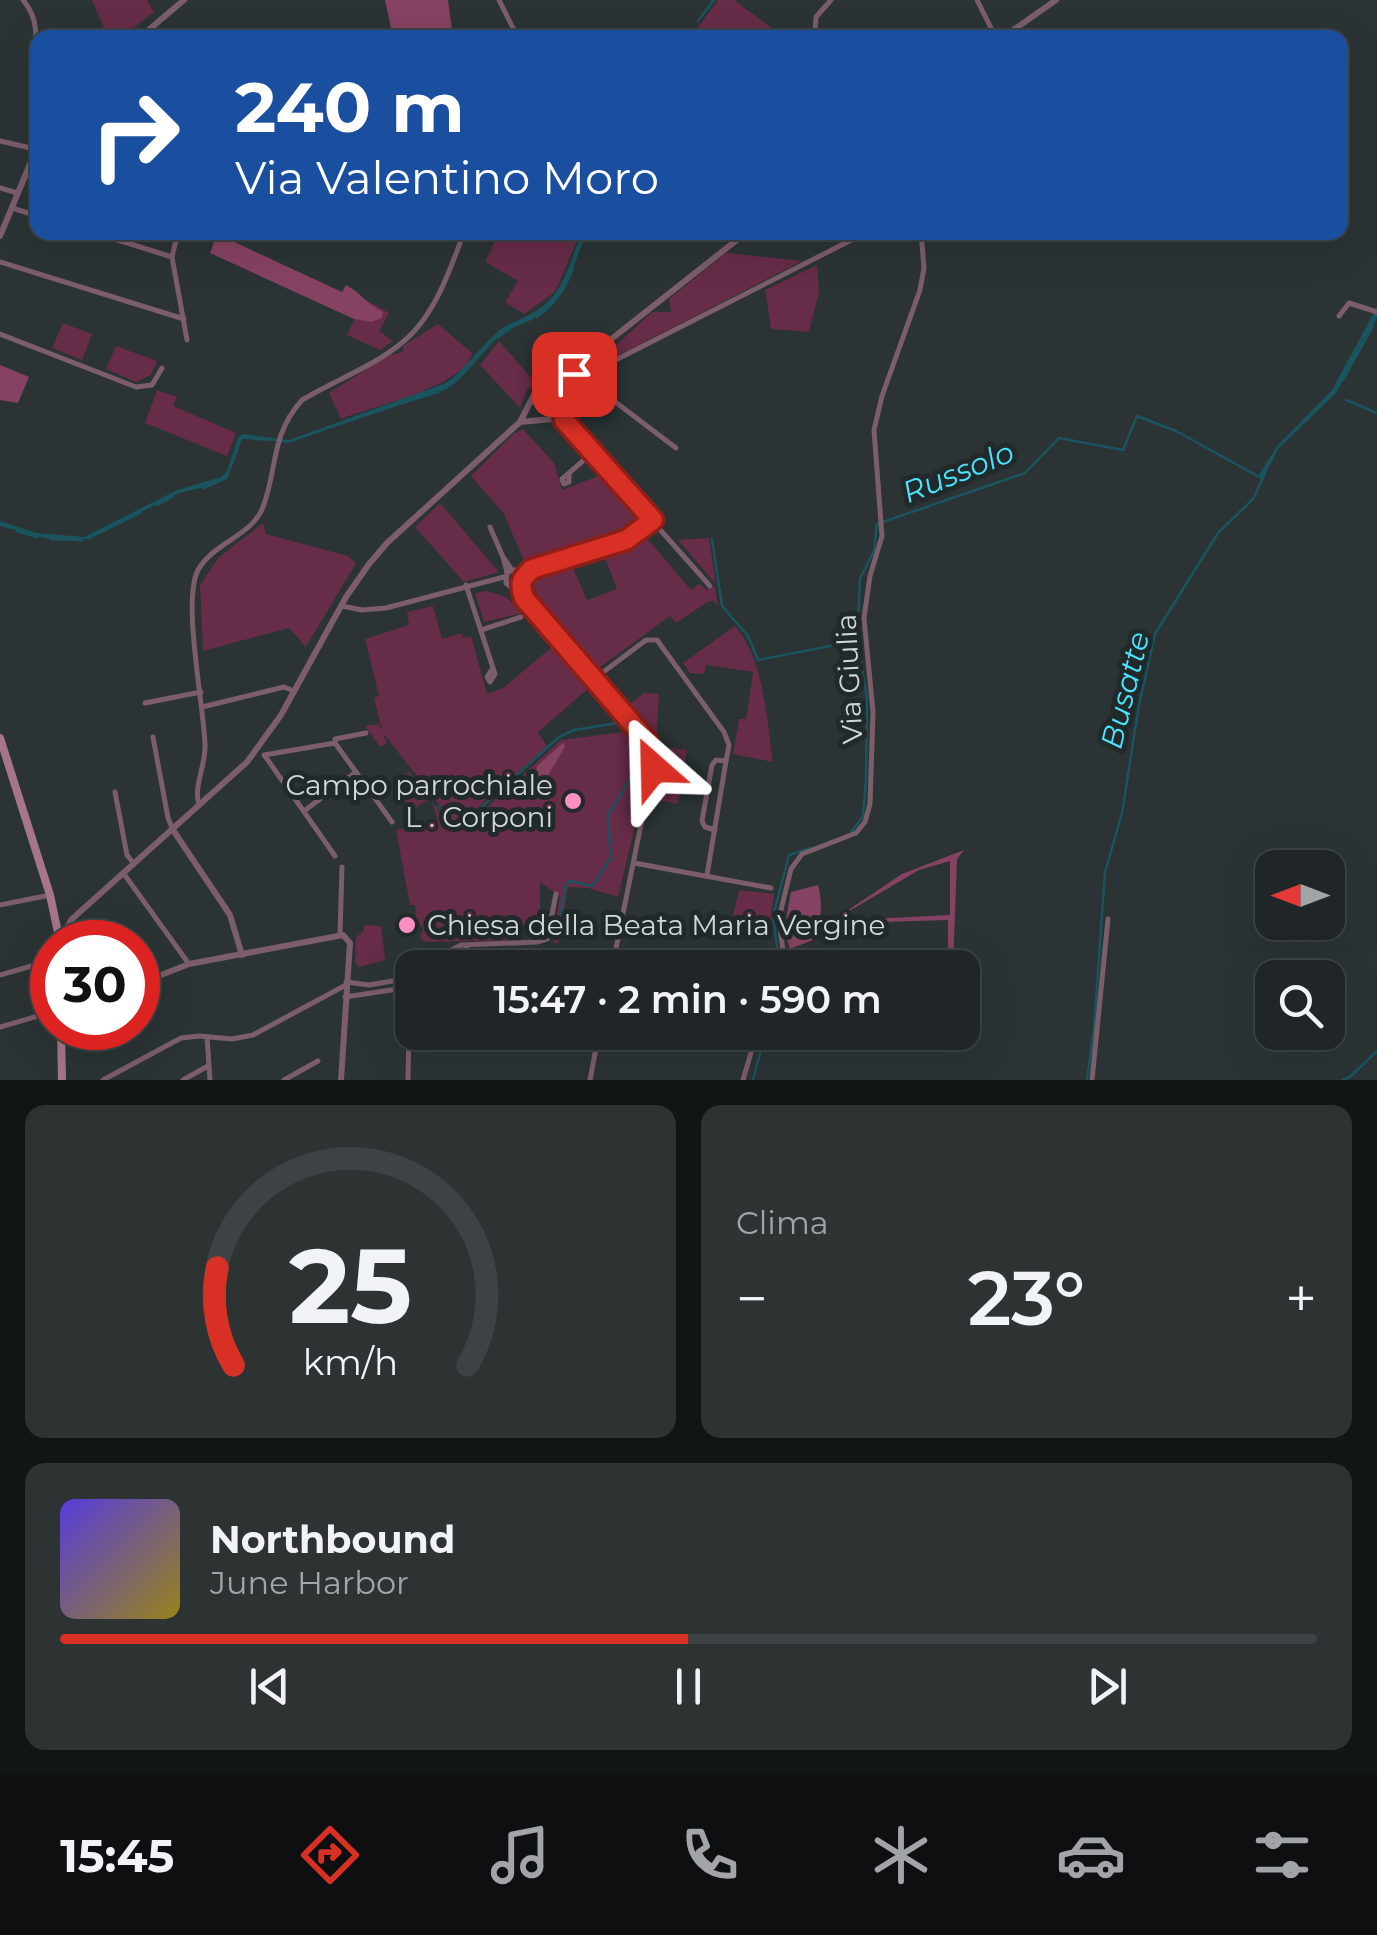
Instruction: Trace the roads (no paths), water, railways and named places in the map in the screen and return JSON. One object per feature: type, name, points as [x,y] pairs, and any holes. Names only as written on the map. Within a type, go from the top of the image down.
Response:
[{"type":"main road","points":[[0,738],[53,906],[61,920]]},
{"type":"main road","points":[[61,1050],[62,1080]]},
{"type":"street","points":[[23,0],[35,30]]},
{"type":"street","points":[[148,30],[184,0]]},
{"type":"street","points":[[500,0],[514,30]]},
{"type":"street","points":[[815,30],[816,17],[831,0]]},
{"type":"street","points":[[978,0],[995,30]]},
{"type":"street","points":[[1011,30],[1056,0]]},
{"type":"street","points":[[0,141],[30,146]]},
{"type":"street","points":[[0,236],[30,172]]},
{"type":"street","points":[[0,188],[17,194]]},
{"type":"street","points":[[11,208],[30,214]]},
{"type":"street","points":[[119,240],[172,256]]},
{"type":"street","points":[[176,240],[172,256],[187,340]]},
{"type":"street","points":[[200,806],[197,792],[206,749],[192,599],[194,578],[214,551],[260,514],[284,424],[302,400],[395,349],[414,332],[450,271],[461,240]]},
{"type":"street","points":[[67,920],[261,751],[342,606],[386,544],[520,422],[536,392],[548,389],[737,240]]},
{"type":"street","points":[[574,374],[596,370],[851,240]]},
{"type":"street","name":"Via Giulia","points":[[783,950],[780,918],[791,869],[802,854],[856,833],[868,811],[873,712],[864,632],[867,588],[880,550],[881,523],[874,430],[882,396],[920,290],[924,268],[922,240]]},
{"type":"street","points":[[0,262],[184,319]]},
{"type":"street","points":[[1339,316],[1349,303],[1376,312]]},
{"type":"street","points":[[0,334],[136,387],[152,385],[162,368]]},
{"type":"street","points":[[550,420],[584,361]]},
{"type":"street","points":[[585,373],[589,382],[676,448]]},
{"type":"street","points":[[548,389],[571,429],[710,586]]},
{"type":"street","points":[[529,406],[538,419]]},
{"type":"street","points":[[520,422],[550,420],[571,429]]},
{"type":"street","points":[[570,474],[592,452]]},
{"type":"street","points":[[342,606],[362,610],[386,608],[510,577],[626,540],[653,520]]},
{"type":"street","points":[[490,527],[510,577],[524,598],[648,742],[654,760],[616,950]]},
{"type":"street","points":[[521,581],[532,569]]},
{"type":"street","points":[[510,577],[521,581]]},
{"type":"street","points":[[510,577],[521,581]]},
{"type":"street","points":[[521,581],[524,598]]},
{"type":"street","points":[[466,585],[492,668]]},
{"type":"street","points":[[481,630],[522,617]]},
{"type":"street","points":[[594,678],[646,640],[657,640],[724,732],[729,745],[707,876]]},
{"type":"street","points":[[202,707],[284,688],[294,690]]},
{"type":"street","points":[[145,704],[201,692]]},
{"type":"street","points":[[366,733],[335,738],[335,743],[392,822]]},
{"type":"street","points":[[152,738],[168,818],[230,915],[242,955]]},
{"type":"street","points":[[261,751],[335,743]]},
{"type":"street","points":[[261,751],[334,856]]},
{"type":"street","points":[[715,830],[705,827],[702,821],[712,765],[716,760],[726,761]]},
{"type":"street","points":[[304,811],[356,772]]},
{"type":"street","points":[[115,792],[127,855],[134,864]]},
{"type":"street","points":[[634,862],[771,888]]},
{"type":"street","points":[[341,1080],[350,944],[340,934],[342,867]]},
{"type":"street","points":[[124,874],[189,964]]},
{"type":"street","points":[[453,950],[470,944],[547,939],[556,894]]},
{"type":"street","points":[[0,905],[50,895]]},
{"type":"street","points":[[1092,1080],[1108,920]]},
{"type":"street","points":[[160,975],[189,964],[340,934]]},
{"type":"street","points":[[462,950],[470,944]]},
{"type":"street","points":[[0,974],[30,966]]},
{"type":"street","points":[[102,1080],[181,1038],[232,1039],[253,1035],[346,984],[395,981]]},
{"type":"street","points":[[345,997],[395,990]]},
{"type":"street","points":[[0,1026],[30,1018]]},
{"type":"street","points":[[207,1037],[210,1080]]},
{"type":"street","points":[[408,1080],[409,1050]]},
{"type":"street","points":[[590,1080],[595,1050]]},
{"type":"street","points":[[744,1080],[752,1050]]},
{"type":"street","points":[[284,1080],[318,1061]]},
{"type":"street","points":[[183,1080],[208,1066]]},
{"type":"water","points":[[579,240],[584,240],[568,279],[547,309],[501,335],[447,389],[288,443],[247,437],[242,440],[226,478],[214,485],[179,493],[88,539],[44,538],[0,526],[0,521],[37,533],[84,537],[177,490],[221,477],[243,434],[289,440],[446,383],[500,330],[546,304],[565,276]]},
{"type":"water","points":[[1377,307],[1377,318],[1336,393],[1278,449],[1263,479],[1258,476],[1277,446],[1332,390]]},
{"type":"waterway","points":[[698,21],[714,0]]},
{"type":"waterway","points":[[537,317],[559,295],[573,268]]},
{"type":"waterway","name":"Busatte","points":[[1343,380],[1373,326]]},
{"type":"waterway","points":[[498,337],[512,327]]},
{"type":"waterway","points":[[477,358],[488,346]]},
{"type":"waterway","points":[[379,410],[438,392]]},
{"type":"waterway","points":[[1346,400],[1377,413]]},
{"type":"waterway","name":"Russolo","points":[[851,832],[863,816],[866,780],[867,698],[857,641],[860,579],[874,551],[877,524],[1025,473],[1059,438],[1123,450],[1137,416],[1176,431],[1263,479]]},
{"type":"waterway","points":[[245,438],[272,440]]},
{"type":"waterway","points":[[203,488],[226,478],[238,448]]},
{"type":"waterway","name":"Busatte","points":[[1087,1080],[1105,872],[1122,813],[1155,634],[1218,533],[1253,499],[1265,474]]},
{"type":"waterway","points":[[157,505],[172,497]]},
{"type":"waterway","points":[[89,538],[140,513]]},
{"type":"waterway","points":[[16,531],[37,537]]},
{"type":"waterway","points":[[50,539],[82,540]]},
{"type":"waterway","points":[[712,539],[722,606],[748,636],[758,660],[856,641]]},
{"type":"waterway","points":[[438,806],[450,821],[464,823],[559,737],[574,730],[618,723]]},
{"type":"waterway","points":[[608,815],[645,755]]},
{"type":"waterway","points":[[557,937],[566,884],[570,881],[592,886],[611,857],[608,817]]},
{"type":"waterway","name":"Russolo","points":[[778,950],[773,917],[789,855],[811,848]]},
{"type":"waterway","name":"Russolo","points":[[753,1080],[761,1050]]},
{"type":"waterway","points":[[1342,1080],[1377,1051]]},
{"type":"place","name":"Campo parrochiale L . Corponi","points":[[573,801]]},
{"type":"place","name":"Chiesa della Beata Maria Vergine","points":[[407,925]]}]
